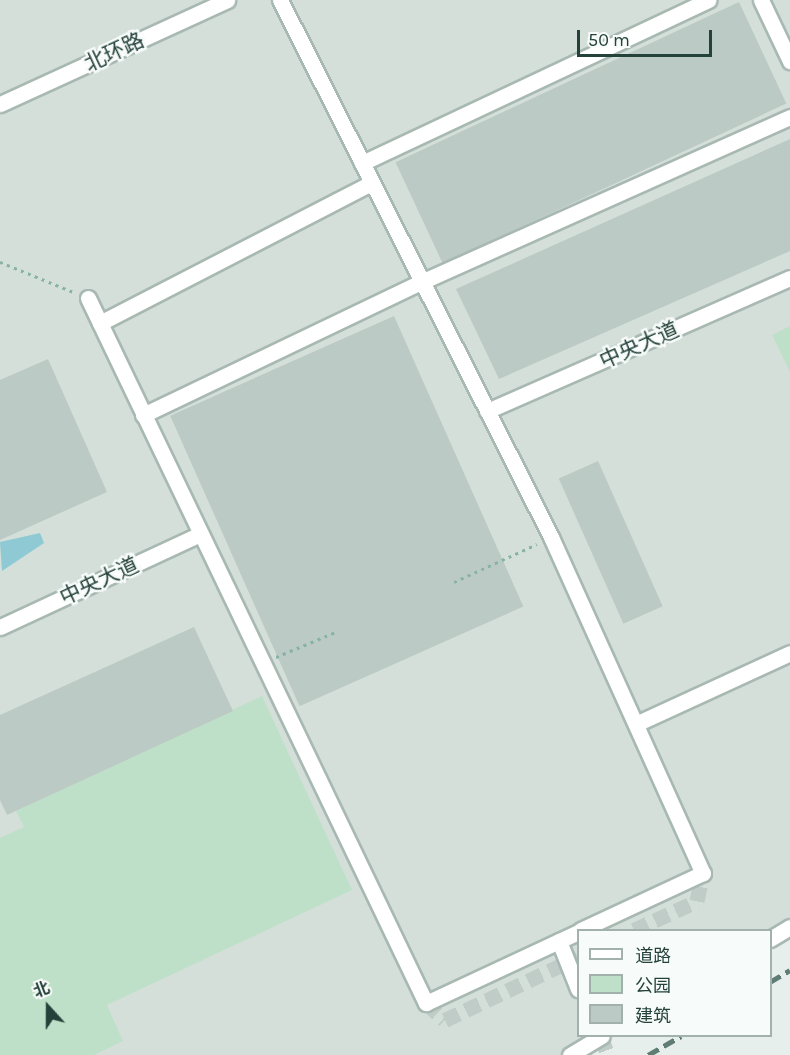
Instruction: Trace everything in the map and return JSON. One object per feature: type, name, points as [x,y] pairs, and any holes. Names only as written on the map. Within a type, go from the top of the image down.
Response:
[{"type":"street","name":"北环路","points":[[0,104],[227,0]]},
{"type":"street","points":[[280,0],[551,537],[638,723],[703,873],[584,929]]},
{"type":"street","points":[[362,163],[709,0]]},
{"type":"street","points":[[761,0],[790,61]]},
{"type":"street","points":[[142,415],[421,282],[790,117]]},
{"type":"street","points":[[100,323],[371,183]]},
{"type":"street","name":"中央大道","points":[[487,411],[790,278]]},
{"type":"street","points":[[88,298],[198,535],[426,1003],[577,932]]},
{"type":"street","name":"中央大道","points":[[0,627],[198,535]]},
{"type":"street","points":[[638,723],[790,653]]},
{"type":"street","points":[[772,938],[790,927]]},
{"type":"street","points":[[560,941],[577,984]]},
{"type":"street","points":[[570,1055],[597,1037]]},
{"type":"path","points":[[0,262],[88,298]]},
{"type":"path","points":[[454,582],[551,537]]},
{"type":"path","points":[[260,663],[338,631]]},
{"type":"shaded area","points":[[0,0],[790,0],[790,932],[772,932],[772,929],[577,929],[577,1037],[613,1037],[582,1055],[0,1055]]},
{"type":"green space","points":[[790,326],[790,372],[772,335]]},
{"type":"green space","points":[[262,696],[352,890],[107,1005],[123,1041],[94,1055],[0,1055],[0,838],[24,827],[16,811]]},
{"type":"water","points":[[40,533],[44,543],[2,571],[0,542]]},
{"type":"building","points":[[739,2],[786,104],[443,264],[396,162]]},
{"type":"building","points":[[790,139],[790,251],[499,379],[456,289]]},
{"type":"building","points":[[394,316],[523,607],[300,706],[170,416]]},
{"type":"building","points":[[48,359],[107,492],[0,540],[0,380]]},
{"type":"building","points":[[598,461],[663,606],[623,624],[559,478]]},
{"type":"building","points":[[194,627],[233,711],[7,815],[0,800],[0,715]]},
{"type":"tunnel","points":[[636,929],[697,901],[703,873]]},
{"type":"tunnel","points":[[426,1003],[445,1020],[577,957]]},
{"type":"tunnel","points":[[601,1037],[608,1055]]},
{"type":"railway","points":[[772,981],[790,970]]},
{"type":"railway","points":[[648,1055],[679,1037]]}]
